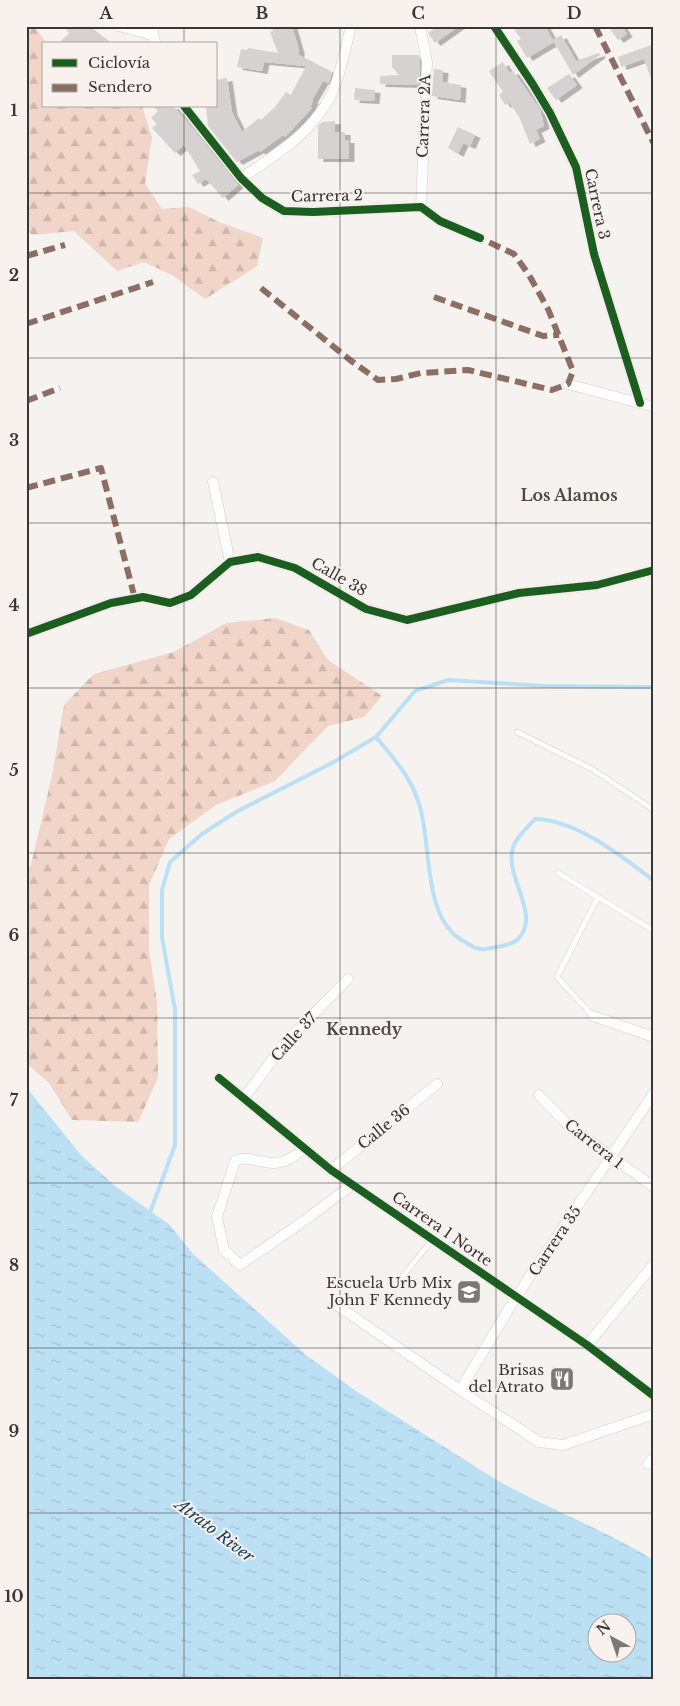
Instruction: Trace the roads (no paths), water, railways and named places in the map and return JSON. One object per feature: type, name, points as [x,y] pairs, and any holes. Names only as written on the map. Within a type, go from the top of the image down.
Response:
[{"type":"street","points":[[119,26],[154,35]]},
{"type":"street","points":[[241,178],[284,151],[320,114],[335,86],[351,26]]},
{"type":"street","name":"Carrera 2A","points":[[420,26],[426,62],[421,207]]},
{"type":"street","name":"Carrera 3","points":[[494,26],[550,113],[576,167],[594,254],[640,403]]},
{"type":"street","name":"Carrera 2","points":[[186,108],[241,178],[262,198],[284,211],[313,212],[421,207]]},
{"type":"street","points":[[421,207],[440,221],[480,238]]},
{"type":"street","points":[[568,384],[654,406]]},
{"type":"street","points":[[26,634],[110,603],[143,597],[170,603],[191,595],[230,562],[213,482]]},
{"type":"street","name":"Calle 38","points":[[230,562],[258,557],[295,568],[366,609],[407,620],[519,593],[597,585],[654,570]]},
{"type":"street","name":"Calle 37","points":[[244,1098],[284,1044],[348,979]]},
{"type":"street","points":[[594,1016],[654,1037]]},
{"type":"street","name":"Carrera 1 Norte","points":[[219,1078],[331,1170],[587,1345],[654,1396]]},
{"type":"street","name":"Calle 36","points":[[331,1170],[437,1084]]},
{"type":"street","name":"Carrera 35","points":[[460,1390],[516,1297],[612,1158],[654,1093]]},
{"type":"street","name":"Carrera 1","points":[[539,1095],[571,1128],[654,1187]]},
{"type":"street","points":[[305,1148],[292,1158],[275,1164],[240,1158],[235,1161],[217,1218],[224,1250],[240,1265],[352,1185]]},
{"type":"street","points":[[587,1345],[654,1264]]},
{"type":"street","points":[[335,1304],[539,1442],[562,1445],[654,1414]]},
{"type":"lane","points":[[517,732],[592,768],[654,810]]},
{"type":"lane","points":[[558,873],[654,931]]},
{"type":"lane","points":[[594,1016],[556,977],[598,897]]},
{"type":"lane","points":[[383,1301],[432,1240]]},
{"type":"water","name":"Atrato River","points":[[26,1087],[81,1155],[115,1186],[170,1225],[193,1254],[306,1355],[356,1391],[495,1479],[654,1560],[654,1680],[26,1680]]},
{"type":"waterway","points":[[148,1214],[175,1145],[175,1010],[162,937],[162,890],[170,862],[202,834],[236,812],[332,763],[376,737],[415,691],[448,680],[545,686],[654,687]]},
{"type":"waterway","points":[[376,737],[408,778],[417,797],[424,823],[431,881],[435,900],[442,917],[451,932],[473,947],[483,949],[507,945],[518,939],[524,929],[526,918],[524,906],[511,856],[516,841],[535,819],[566,825],[582,832],[628,861],[654,881]]},
{"type":"place","name":"Escuela Urb Mix John F Kennedy","points":[[469,1292]]},
{"type":"place","name":"Brisas del Atrato","points":[[562,1379]]},
{"type":"district","name":"Los Alamos","points":[[569,495]]},
{"type":"district","name":"Kennedy","points":[[364,1029]]}]
